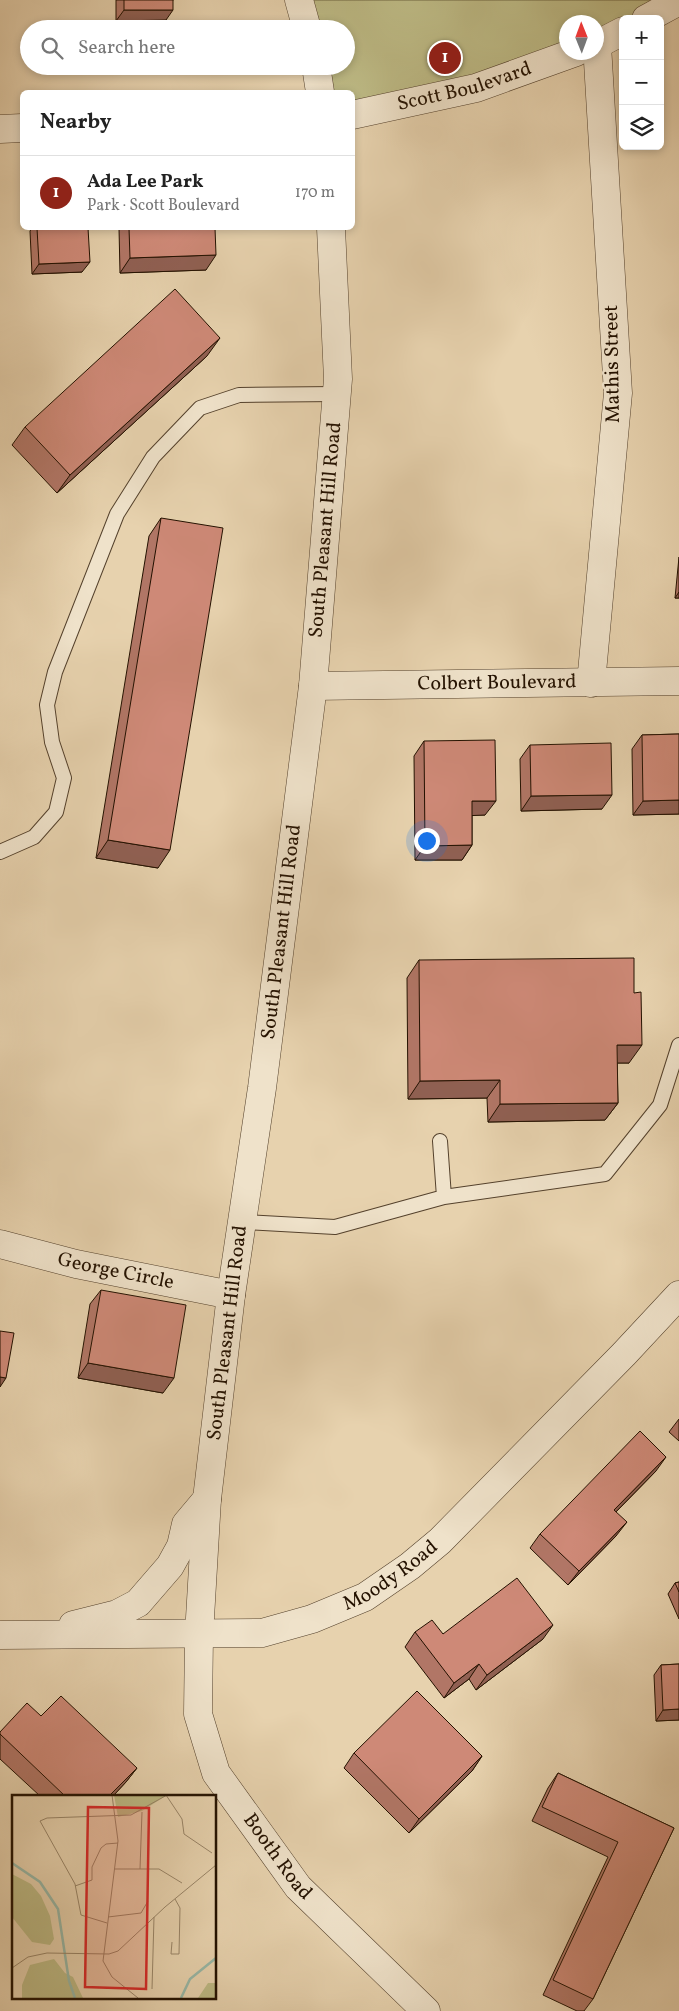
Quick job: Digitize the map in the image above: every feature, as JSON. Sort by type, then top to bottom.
[{"type":"street","points":[[299,0],[305,20]]},
{"type":"street","points":[[653,15],[679,1]]},
{"type":"street","points":[[604,41],[619,33]]},
{"type":"street","name":"Scott Boulevard","points":[[355,114],[476,88],[559,58]]},
{"type":"street","name":"Mathis Street","points":[[591,683],[618,393],[598,60]]},
{"type":"street","points":[[317,75],[320,90]]},
{"type":"street","points":[[0,129],[20,128]]},
{"type":"street","name":"South Pleasant Hill Road","points":[[199,1635],[207,1499],[231,1295],[243,1222],[313,686],[338,379],[331,230]]},
{"type":"street","name":"Colbert Boulevard","points":[[313,686],[679,681]]},
{"type":"street","name":"George Circle","points":[[0,1244],[76,1264],[231,1295]]},
{"type":"street","name":"Moody Road","points":[[0,1635],[199,1635],[262,1633],[312,1619],[364,1597],[410,1566],[454,1528],[618,1361],[679,1294]]},
{"type":"street","points":[[37,1634],[117,1614],[138,1603],[170,1566],[180,1546],[186,1524],[207,1499]]},
{"type":"street","name":"Booth Road","points":[[199,1635],[198,1714],[216,1773],[298,1887],[426,2011]]},
{"type":"lane","points":[[0,852],[34,837],[56,812],[64,778],[52,742],[48,705],[55,672],[117,514],[153,457],[200,408],[239,396],[337,394]]},
{"type":"lane","points":[[243,1222],[335,1227],[444,1197],[604,1174],[660,1105],[679,1045]]},
{"type":"lane","points":[[440,1141],[444,1197]]},
{"type":"shaded area","points":[[309,0],[668,0],[640,15],[619,15],[619,22],[604,34],[604,15],[559,15],[559,52],[355,106],[355,90],[330,90],[326,75],[355,75],[355,20],[314,20]]},
{"type":"building","points":[[124,0],[173,0],[173,10],[124,10]]},
{"type":"building","points":[[37,230],[88,230],[90,262],[39,264]]},
{"type":"building","points":[[129,230],[215,230],[216,255],[130,258]]},
{"type":"building","points":[[175,289],[220,338],[70,475],[25,427]]},
{"type":"building","points":[[161,518],[223,528],[170,850],[108,840]]},
{"type":"building","points":[[679,734],[679,800],[643,801],[642,735]]},
{"type":"building","points":[[495,740],[496,801],[472,801],[472,845],[425,846],[424,741]]},
{"type":"building","points":[[611,743],[612,795],[531,796],[530,745]]},
{"type":"building","points":[[634,958],[634,993],[641,992],[642,1045],[617,1045],[618,1103],[500,1104],[500,1080],[420,1081],[419,960]]},
{"type":"building","points":[[101,1290],[186,1305],[174,1378],[88,1363]]},
{"type":"building","points":[[0,1331],[14,1333],[6,1378],[0,1377]]},
{"type":"building","points":[[640,1431],[666,1457],[614,1510],[627,1522],[579,1571],[540,1534]]},
{"type":"building","points":[[517,1578],[553,1625],[487,1675],[479,1664],[454,1683],[415,1632],[432,1620],[443,1634]]},
{"type":"building","points":[[679,1582],[679,1592],[675,1583]]},
{"type":"building","points":[[679,1664],[679,1709],[663,1710],[661,1665]]},
{"type":"building","points":[[417,1691],[482,1756],[419,1819],[354,1753]]},
{"type":"building","points":[[61,1696],[137,1768],[110,1795],[64,1795],[0,1734],[27,1703],[41,1716]]},
{"type":"building","points":[[558,1773],[674,1828],[593,1999],[553,1980],[618,1842],[542,1807]]},
{"type":"place","name":"Ada Lee Park","points":[[445,58]]}]
